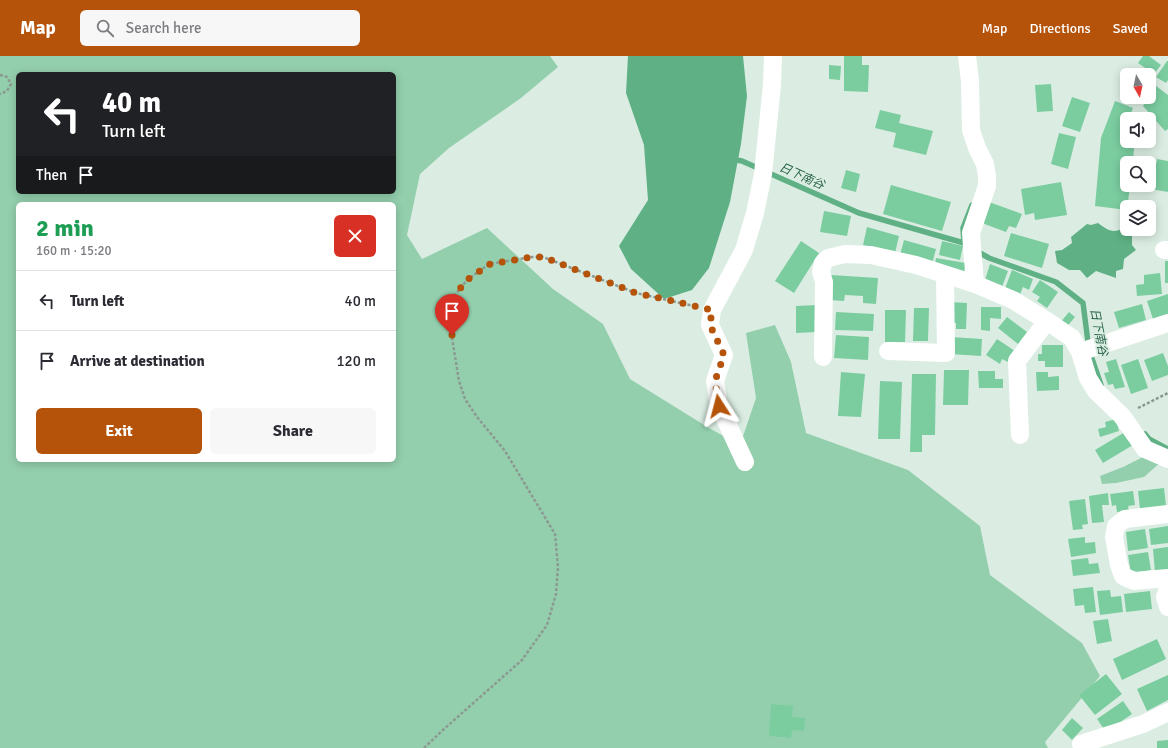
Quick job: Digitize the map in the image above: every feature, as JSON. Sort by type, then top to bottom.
[{"type":"street","points":[[745,462],[719,406],[715,381],[724,355],[710,325],[712,310],[744,250],[756,213],[763,171],[774,56]]},
{"type":"street","points":[[967,56],[970,81],[971,130],[977,148],[985,164],[987,176],[986,186],[971,233],[975,284]]},
{"type":"street","points":[[824,357],[824,282],[821,272],[823,263],[828,258],[845,254],[871,255],[916,266],[975,284],[1013,300],[1072,338],[1080,352],[1088,378],[1096,391],[1122,416],[1145,448],[1168,459]]},
{"type":"street","points":[[888,351],[946,353],[945,275]]},
{"type":"street","points":[[1020,435],[1017,362],[1047,321]]},
{"type":"street","points":[[1080,352],[1168,323]]},
{"type":"street","points":[[1168,514],[1125,519],[1116,526],[1114,537],[1119,565],[1123,576],[1134,581],[1168,578]]},
{"type":"street","points":[[1168,588],[1165,597],[1168,607]]},
{"type":"street","points":[[1081,744],[1143,724],[1168,712]]},
{"type":"path","points":[[0,75],[7,77],[11,84],[7,91],[0,94]]},
{"type":"path","points":[[424,748],[522,660],[547,625],[556,594],[558,567],[555,534],[505,451],[465,399],[459,381],[449,320],[454,296],[467,280],[490,264],[532,257],[543,257],[636,293],[712,310]]},
{"type":"path","points":[[1133,410],[1168,393]]},
{"type":"shaded area","points":[[0,56],[550,56],[558,67],[521,98],[449,148],[420,174],[407,235],[422,259],[487,228],[553,289],[603,324],[630,379],[709,428],[740,445],[756,398],[746,333],[775,325],[791,362],[806,433],[908,470],[980,526],[990,575],[1082,643],[1100,676],[1045,742],[1048,748],[0,748]]},
{"type":"shaded area","points":[[628,56],[743,56],[747,96],[741,144],[730,202],[709,268],[692,290],[664,299],[631,269],[619,246],[648,200],[644,145],[626,93]]},
{"type":"shaded area","points":[[1098,223],[1107,229],[1116,231],[1120,230],[1120,236],[1132,236],[1132,245],[1136,250],[1124,259],[1123,269],[1116,271],[1116,278],[1096,271],[1087,278],[1080,270],[1069,270],[1057,263],[1055,251],[1062,250],[1072,243],[1071,237],[1087,224],[1091,225]]},
{"type":"shaded area","points":[[1143,457],[1161,462],[1144,477],[1116,483],[1102,484],[1100,476]]},
{"type":"building","points":[[844,56],[862,56],[862,65],[869,65],[868,92],[844,91]]},
{"type":"building","points":[[1143,56],[1149,56],[1161,65],[1156,71],[1156,68],[1145,68],[1138,63]]},
{"type":"building","points":[[1168,61],[1168,80],[1166,83],[1156,77]]},
{"type":"building","points":[[829,65],[841,66],[840,80],[829,79]]},
{"type":"building","points":[[1051,84],[1053,111],[1037,112],[1035,85]]},
{"type":"building","points":[[1156,86],[1168,95],[1168,129],[1165,131],[1156,121],[1156,112],[1148,112],[1143,106],[1144,104],[1156,104]]},
{"type":"building","points":[[1072,97],[1090,103],[1080,132],[1062,126]]},
{"type":"building","points":[[1115,101],[1133,108],[1131,112],[1120,112],[1120,148],[1134,148],[1133,156],[1120,156],[1120,192],[1129,192],[1128,200],[1120,200],[1120,209],[1095,206],[1101,138]]},
{"type":"building","points":[[880,110],[901,115],[899,123],[933,131],[926,155],[893,147],[896,133],[875,128]]},
{"type":"building","points":[[1059,133],[1076,137],[1068,169],[1051,164]]},
{"type":"building","points":[[1157,159],[1168,161],[1168,192],[1156,190]]},
{"type":"building","points":[[846,170],[860,174],[856,192],[841,188]]},
{"type":"building","points":[[1061,182],[1067,215],[1035,220],[1034,213],[1025,215],[1021,189]]},
{"type":"building","points":[[891,185],[951,202],[942,231],[883,214]]},
{"type":"building","points":[[989,202],[1022,214],[1016,228],[1009,226],[1006,232],[982,223]]},
{"type":"building","points":[[824,211],[851,216],[847,236],[820,232]]},
{"type":"building","points":[[867,227],[899,236],[895,253],[863,245]]},
{"type":"building","points":[[1011,233],[1049,244],[1042,268],[1004,256]]},
{"type":"building","points":[[904,240],[936,249],[932,264],[900,255]]},
{"type":"building","points":[[801,241],[819,253],[794,293],[775,281]]},
{"type":"building","points":[[942,241],[963,246],[960,260],[939,255]]},
{"type":"building","points":[[936,258],[966,263],[964,273],[934,268]]},
{"type":"building","points":[[1165,261],[1168,261],[1168,283],[1165,283]]},
{"type":"building","points":[[990,264],[1008,271],[1002,287],[985,280]]},
{"type":"building","points":[[1012,270],[1033,279],[1029,290],[1023,287],[1019,297],[1004,291]]},
{"type":"building","points":[[1160,273],[1162,294],[1137,296],[1136,285],[1144,284],[1144,275]]},
{"type":"building","points":[[831,275],[878,278],[876,304],[863,303],[863,296],[845,295],[844,301],[829,300]]},
{"type":"building","points":[[1040,280],[1058,292],[1047,308],[1037,301],[1040,297],[1032,292]]},
{"type":"building","points":[[1168,294],[1168,314],[1153,319],[1147,301]]},
{"type":"building","points":[[949,302],[967,303],[966,329],[956,329],[956,323],[949,323]]},
{"type":"building","points":[[1142,304],[1146,320],[1119,328],[1114,312]]},
{"type":"building","points":[[817,305],[817,332],[796,333],[796,306]]},
{"type":"building","points":[[981,307],[1001,307],[1001,319],[990,318],[990,331],[981,330]]},
{"type":"building","points":[[914,308],[929,308],[928,341],[913,341]]},
{"type":"building","points":[[885,310],[906,310],[905,342],[885,342]]},
{"type":"building","points":[[836,312],[874,314],[873,331],[835,330]]},
{"type":"building","points":[[1069,312],[1075,317],[1065,329],[1059,324]]},
{"type":"building","points":[[1007,317],[1027,332],[1018,344],[998,328]]},
{"type":"building","points":[[836,335],[869,337],[868,360],[834,358]]},
{"type":"building","points":[[951,337],[982,339],[981,356],[950,354]]},
{"type":"building","points":[[997,339],[1015,351],[1008,362],[1002,359],[1000,364],[986,355]]},
{"type":"building","points":[[1042,345],[1063,345],[1063,367],[1045,367],[1045,361],[1038,361],[1038,354],[1042,354]]},
{"type":"building","points":[[1163,353],[1168,366],[1168,375],[1152,381],[1144,360]]},
{"type":"building","points":[[1116,359],[1125,387],[1115,389],[1113,384],[1108,385],[1104,373],[1109,372],[1106,362]]},
{"type":"building","points":[[1138,359],[1148,388],[1131,394],[1121,365]]},
{"type":"building","points":[[944,370],[969,370],[968,405],[943,405]]},
{"type":"building","points":[[978,371],[995,371],[995,379],[1003,379],[1003,388],[979,388]]},
{"type":"building","points":[[841,372],[865,374],[861,417],[838,416]]},
{"type":"building","points":[[1036,372],[1048,372],[1048,377],[1059,376],[1059,390],[1037,391]]},
{"type":"building","points":[[912,374],[936,374],[935,435],[922,435],[922,452],[910,452]]},
{"type":"building","points":[[880,381],[902,382],[900,439],[878,439]]},
{"type":"building","points":[[1116,419],[1119,431],[1100,437],[1098,429],[1106,427],[1105,422]]},
{"type":"building","points":[[1125,432],[1133,445],[1103,463],[1095,450]]},
{"type":"building","points":[[1164,488],[1166,506],[1140,509],[1138,491]]},
{"type":"building","points":[[1133,491],[1135,505],[1128,506],[1129,511],[1117,512],[1116,505],[1112,506],[1110,494]]},
{"type":"building","points":[[1108,493],[1109,505],[1102,505],[1104,522],[1092,523],[1089,496]]},
{"type":"building","points":[[1085,499],[1088,524],[1082,525],[1083,529],[1073,530],[1069,501]]},
{"type":"building","points":[[1168,526],[1168,543],[1151,545],[1149,529]]},
{"type":"building","points":[[1145,529],[1148,548],[1128,551],[1126,532]]},
{"type":"building","points":[[1085,537],[1085,543],[1095,542],[1096,553],[1071,557],[1068,539]]},
{"type":"building","points":[[1168,547],[1168,571],[1155,572],[1153,549]]},
{"type":"building","points":[[1148,552],[1151,570],[1131,574],[1128,555]]},
{"type":"building","points":[[1088,558],[1089,564],[1098,563],[1100,573],[1073,576],[1071,560]]},
{"type":"building","points":[[1093,587],[1096,612],[1085,613],[1084,605],[1075,606],[1073,589]]},
{"type":"building","points":[[1110,590],[1111,597],[1121,596],[1123,612],[1100,615],[1097,591]]},
{"type":"building","points":[[1150,591],[1152,609],[1126,612],[1124,594]]},
{"type":"building","points":[[1108,619],[1112,641],[1097,644],[1093,621]]},
{"type":"building","points":[[1157,639],[1166,659],[1122,680],[1113,659]]},
{"type":"building","points":[[1106,674],[1122,694],[1095,715],[1079,695]]},
{"type":"building","points":[[1168,675],[1168,700],[1147,711],[1137,689]]},
{"type":"building","points":[[1123,701],[1132,714],[1106,732],[1097,719]]},
{"type":"building","points":[[771,704],[793,706],[792,717],[805,718],[804,731],[792,730],[791,738],[769,736]]},
{"type":"building","points":[[1072,718],[1083,728],[1072,740],[1062,730]]},
{"type":"building","points":[[1168,740],[1168,748],[1157,748],[1157,741]]},
{"type":"waterway","name":"日下南谷","points":[[731,159],[742,161],[859,213],[964,243],[963,228],[972,205]]},
{"type":"waterway","name":"日下南谷","points":[[980,253],[989,258],[1056,282],[1083,303],[1089,350],[1101,385]]},
{"type":"waterway","name":"日下南谷","points":[[1145,434],[1149,439],[1168,449]]},
{"type":"route","points":[[452,335],[449,320],[454,296],[467,280],[490,264],[532,257],[543,257],[636,293],[712,310],[710,325],[724,355],[715,381],[719,406]]}]
